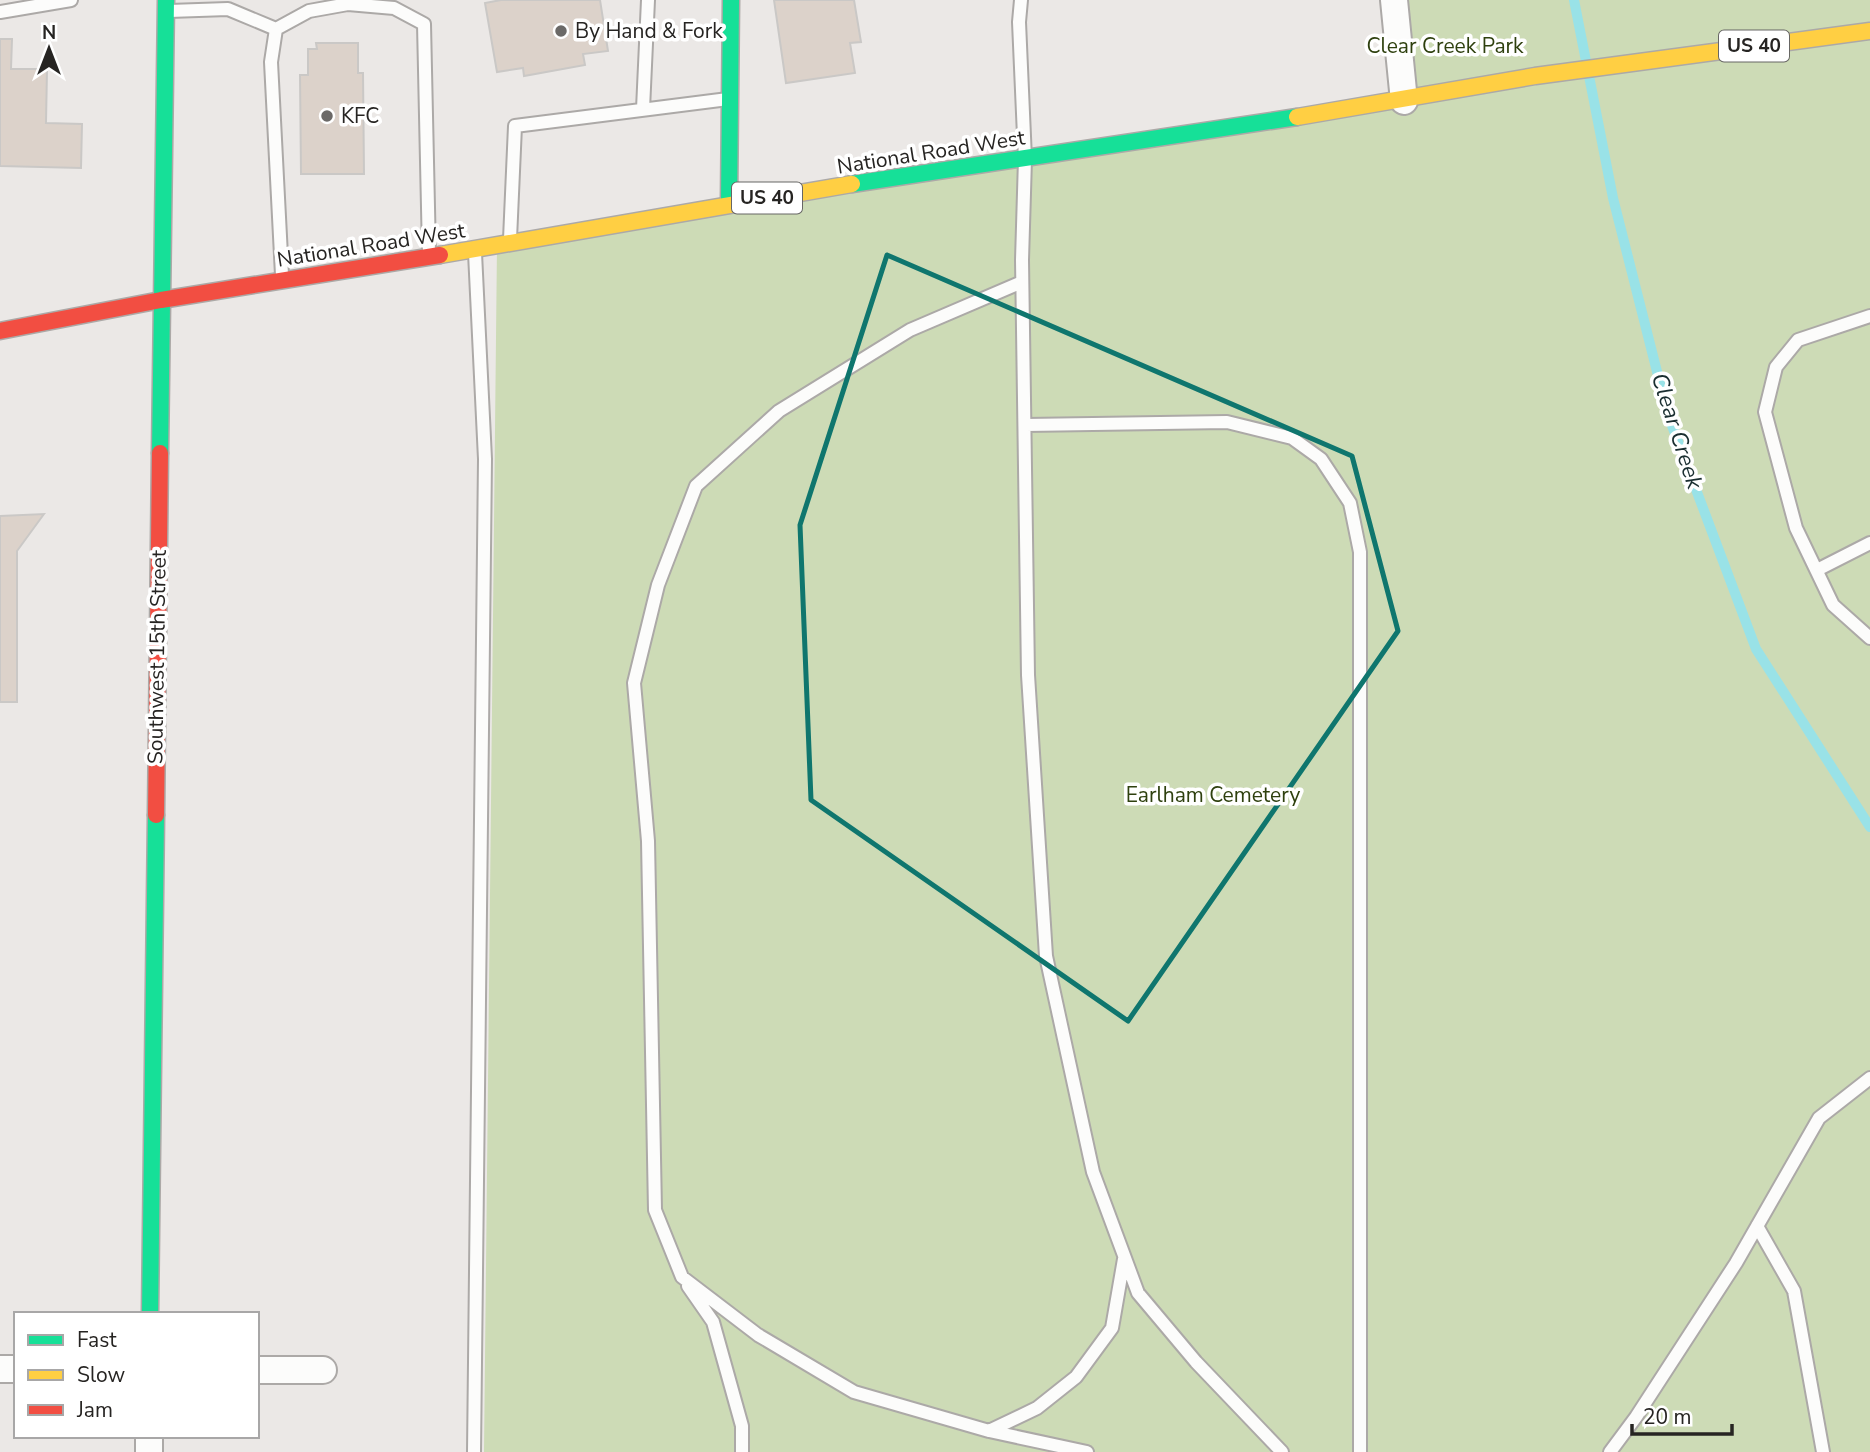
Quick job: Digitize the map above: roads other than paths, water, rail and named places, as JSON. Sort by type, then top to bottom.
[{"type":"main road","points":[[729,203],[731,0]]},
{"type":"main road","name":"Southwest 15th Street","points":[[150,1312],[166,6]]},
{"type":"main road","name":"National Road West","points":[[0,331],[161,300],[429,257],[729,203],[1404,101],[1535,76],[1870,31]]},
{"type":"street","points":[[1394,0],[1404,101]]},
{"type":"street","points":[[259,1370],[323,1370]]},
{"type":"lane","points":[[0,12],[71,0]]},
{"type":"lane","points":[[643,109],[649,0]]},
{"type":"lane","points":[[1021,0],[1018,22],[1025,159],[1022,282],[1028,675],[1045,956],[1094,1172],[1138,1293],[1196,1362],[1282,1452]]},
{"type":"lane","points":[[276,29],[309,10],[348,4],[394,8],[424,24],[429,257]]},
{"type":"lane","points":[[166,6],[229,9],[276,29]]},
{"type":"lane","points":[[276,29],[271,62],[282,281]]},
{"type":"lane","points":[[510,243],[515,125],[730,99]]},
{"type":"lane","points":[[474,1452],[485,459],[475,249]]},
{"type":"lane","points":[[742,1452],[742,1426],[713,1322],[682,1277],[654,1210],[648,841],[634,682],[658,585],[696,486],[779,411],[910,330],[1022,282]]},
{"type":"lane","points":[[1870,316],[1798,340],[1776,367],[1765,412],[1796,528],[1833,605],[1870,638]]},
{"type":"lane","points":[[1026,425],[1227,422],[1292,438],[1321,459],[1350,503],[1360,552],[1360,1452]]},
{"type":"lane","points":[[1817,570],[1870,542]]},
{"type":"lane","points":[[1610,1452],[1651,1395],[1757,1226],[1819,1118],[1870,1078]]},
{"type":"lane","points":[[1757,1226],[1794,1291],[1823,1452]]},
{"type":"lane","points":[[989,1431],[1037,1408],[1076,1377],[1112,1328],[1125,1257]]},
{"type":"lane","points":[[682,1277],[758,1335],[854,1392],[989,1431],[1087,1452]]},
{"type":"waterway","name":"Clear Creek","points":[[1574,0],[1586,61]]},
{"type":"waterway","name":"Clear Creek","points":[[1589,76],[1613,198],[1668,415],[1756,649],[1870,827]]},
{"type":"place","name":"By Hand & Fork","points":[[561,31]]},
{"type":"place","name":"KFC","points":[[327,116]]},
{"type":"park label","name":"Clear Creek Park","points":[[1445,46]]},
{"type":"park label","name":"Earlham Cemetery","points":[[1213,795]]}]
